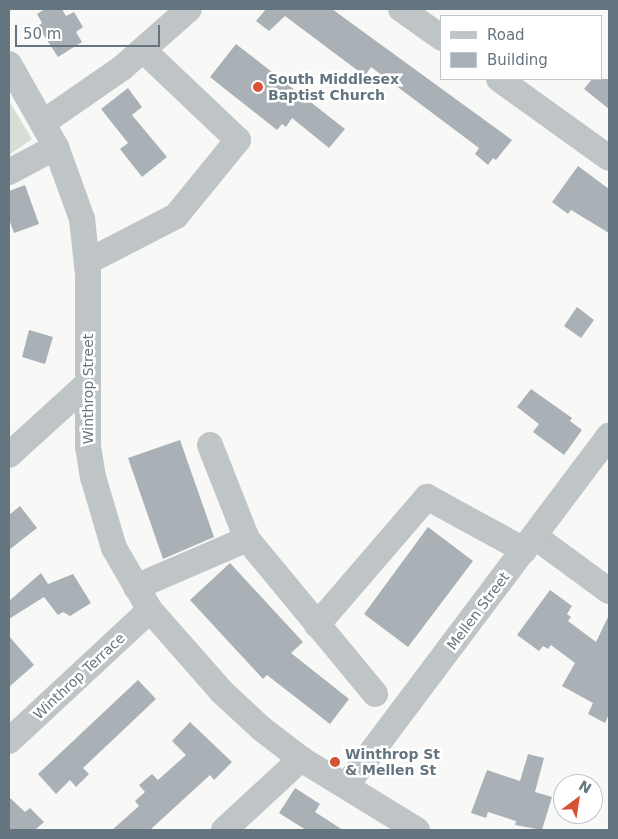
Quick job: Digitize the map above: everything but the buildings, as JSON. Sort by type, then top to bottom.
[{"type":"street","points":[[44,122],[143,50],[190,9]]},
{"type":"street","points":[[401,9],[440,37]]},
{"type":"street","points":[[87,262],[176,216],[238,140],[143,50]]},
{"type":"street","name":"Winthrop Street","points":[[9,64],[44,122],[56,147],[78,204],[87,262],[88,446],[93,477],[114,548],[150,610],[222,692],[262,729],[301,759],[417,830]]},
{"type":"street","points":[[500,80],[609,158]]},
{"type":"street","points":[[9,172],[56,147]]},
{"type":"street","points":[[9,455],[87,384]]},
{"type":"street","name":"Mellen Street","points":[[346,786],[609,436]]},
{"type":"street","points":[[210,445],[248,538],[375,694]]},
{"type":"street","points":[[317,625],[427,497],[529,543],[609,592]]},
{"type":"street","points":[[136,587],[248,538]]},
{"type":"street","name":"Winthrop Terrace","points":[[9,742],[150,610]]},
{"type":"street","points":[[224,830],[301,759]]},
{"type":"shaded area","points":[[9,101],[32,139],[9,155]]},
{"type":"place","name":"South Middlesex Baptist Church","points":[[258,87]]},
{"type":"place","name":"Winthrop St & Mellen St","points":[[335,762]]}]
